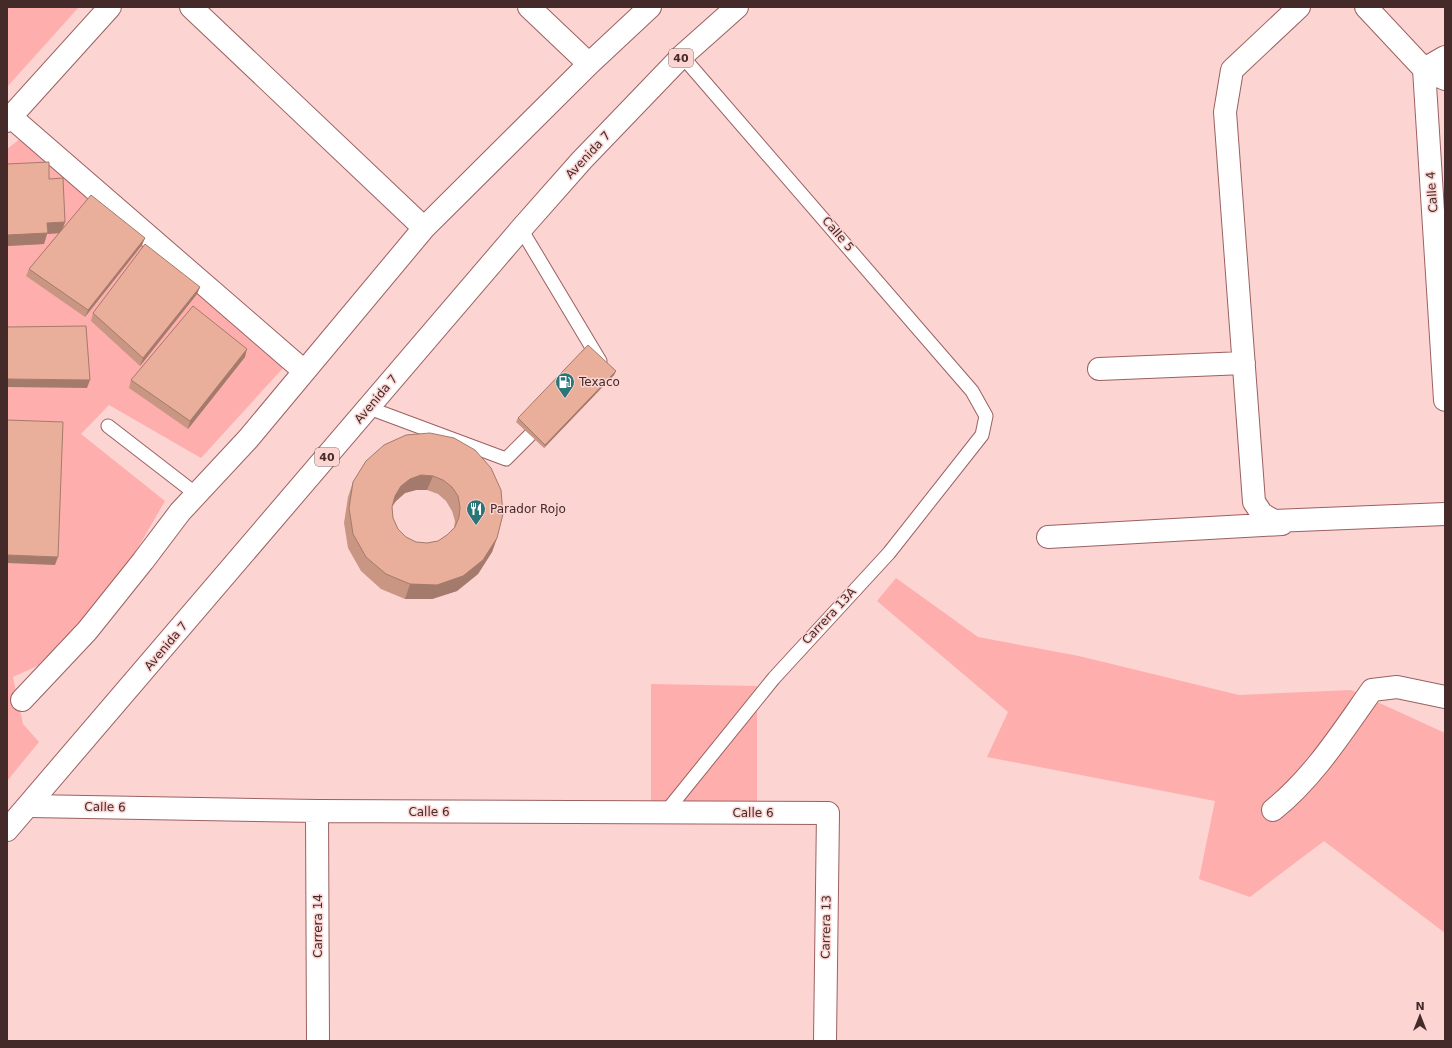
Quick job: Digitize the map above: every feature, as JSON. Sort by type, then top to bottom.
[{"type":"street","points":[[110,7],[9,119],[304,371]]},
{"type":"street","points":[[191,7],[424,228]]},
{"type":"street","points":[[529,7],[589,64]]},
{"type":"street","points":[[22,700],[87,631],[180,512],[248,439],[424,228],[589,64],[650,7]]},
{"type":"street","name":"Avenida 7","points":[[7,830],[30,806],[521,229],[582,160],[682,56],[737,7]]},
{"type":"street","points":[[1299,7],[1232,70],[1225,112],[1254,502],[1262,514],[1274,520],[1445,515]]},
{"type":"street","points":[[1366,7],[1424,69],[1445,79]]},
{"type":"street","points":[[1424,69],[1445,57]]},
{"type":"street","name":"Calle 4","points":[[1424,69],[1445,400]]},
{"type":"street","points":[[1099,369],[1244,363]]},
{"type":"street","points":[[1048,537],[1445,515]]},
{"type":"street","points":[[1274,810],[1294,793],[1320,763],[1372,690],[1397,687],[1445,696]]},
{"type":"street","name":"Calle 6","points":[[30,806],[317,811],[828,813]]},
{"type":"street","name":"Carrera 14","points":[[317,811],[318,1041]]},
{"type":"street","name":"Carrera 13","points":[[825,1041],[828,813]]},
{"type":"lane","name":"Calle 5","points":[[682,56],[972,391],[986,416]]},
{"type":"lane","points":[[521,229],[600,361]]},
{"type":"lane","points":[[369,408],[506,459],[530,435]]},
{"type":"lane","name":"Carrera 13A","points":[[665,813],[774,678],[889,552],[982,435],[986,416]]},
{"type":"lane","points":[[108,426],[196,494]]},
{"type":"shaded area","points":[[7,7],[79,7],[7,87]]},
{"type":"shaded area","points":[[20,139],[283,368],[201,458],[109,405],[81,434],[165,501],[125,570],[46,662],[13,677],[23,724],[39,742],[7,781],[7,149]]},
{"type":"shaded area","points":[[896,578],[978,637],[1079,656],[1239,695],[1351,690],[1445,733],[1445,933],[1324,841],[1250,897],[1199,879],[1215,801],[987,757],[1008,712],[877,601]]},
{"type":"shaded area","points":[[651,684],[757,686],[757,805],[651,805]]},
{"type":"building","points":[[49,162],[49,179],[63,178],[65,222],[47,223],[48,233],[7,235],[7,164]]},
{"type":"building","points":[[91,195],[145,238],[88,310],[29,269]]},
{"type":"building","points":[[145,244],[200,287],[143,358],[93,313]]},
{"type":"building","points":[[193,306],[247,349],[190,421],[131,380]]},
{"type":"building","points":[[86,326],[90,380],[7,379],[7,327]]},
{"type":"building","name":"Texaco","points":[[588,345],[616,371],[545,445],[518,418]]},
{"type":"building","points":[[7,420],[63,422],[58,557],[7,555]]},
{"type":"building","name":"Parador Rojo","points":[[430,433],[454,438],[475,450],[491,468],[501,490],[503,514],[497,538],[483,560],[463,576],[437,585],[410,584],[386,574],[366,557],[353,534],[349,508],[353,482],[366,461],[384,445],[406,435]],"holes":[[[421,475],[433,476],[443,480],[452,487],[458,496],[460,507],[459,517],[455,527],[438,541],[427,543],[416,542],[406,537],[398,529],[393,518],[392,507],[395,496],[401,486],[410,479]]]},
{"type":"place","name":"Texaco","points":[[565,399]]},
{"type":"place","name":"Parador Rojo","points":[[476,526]]}]
